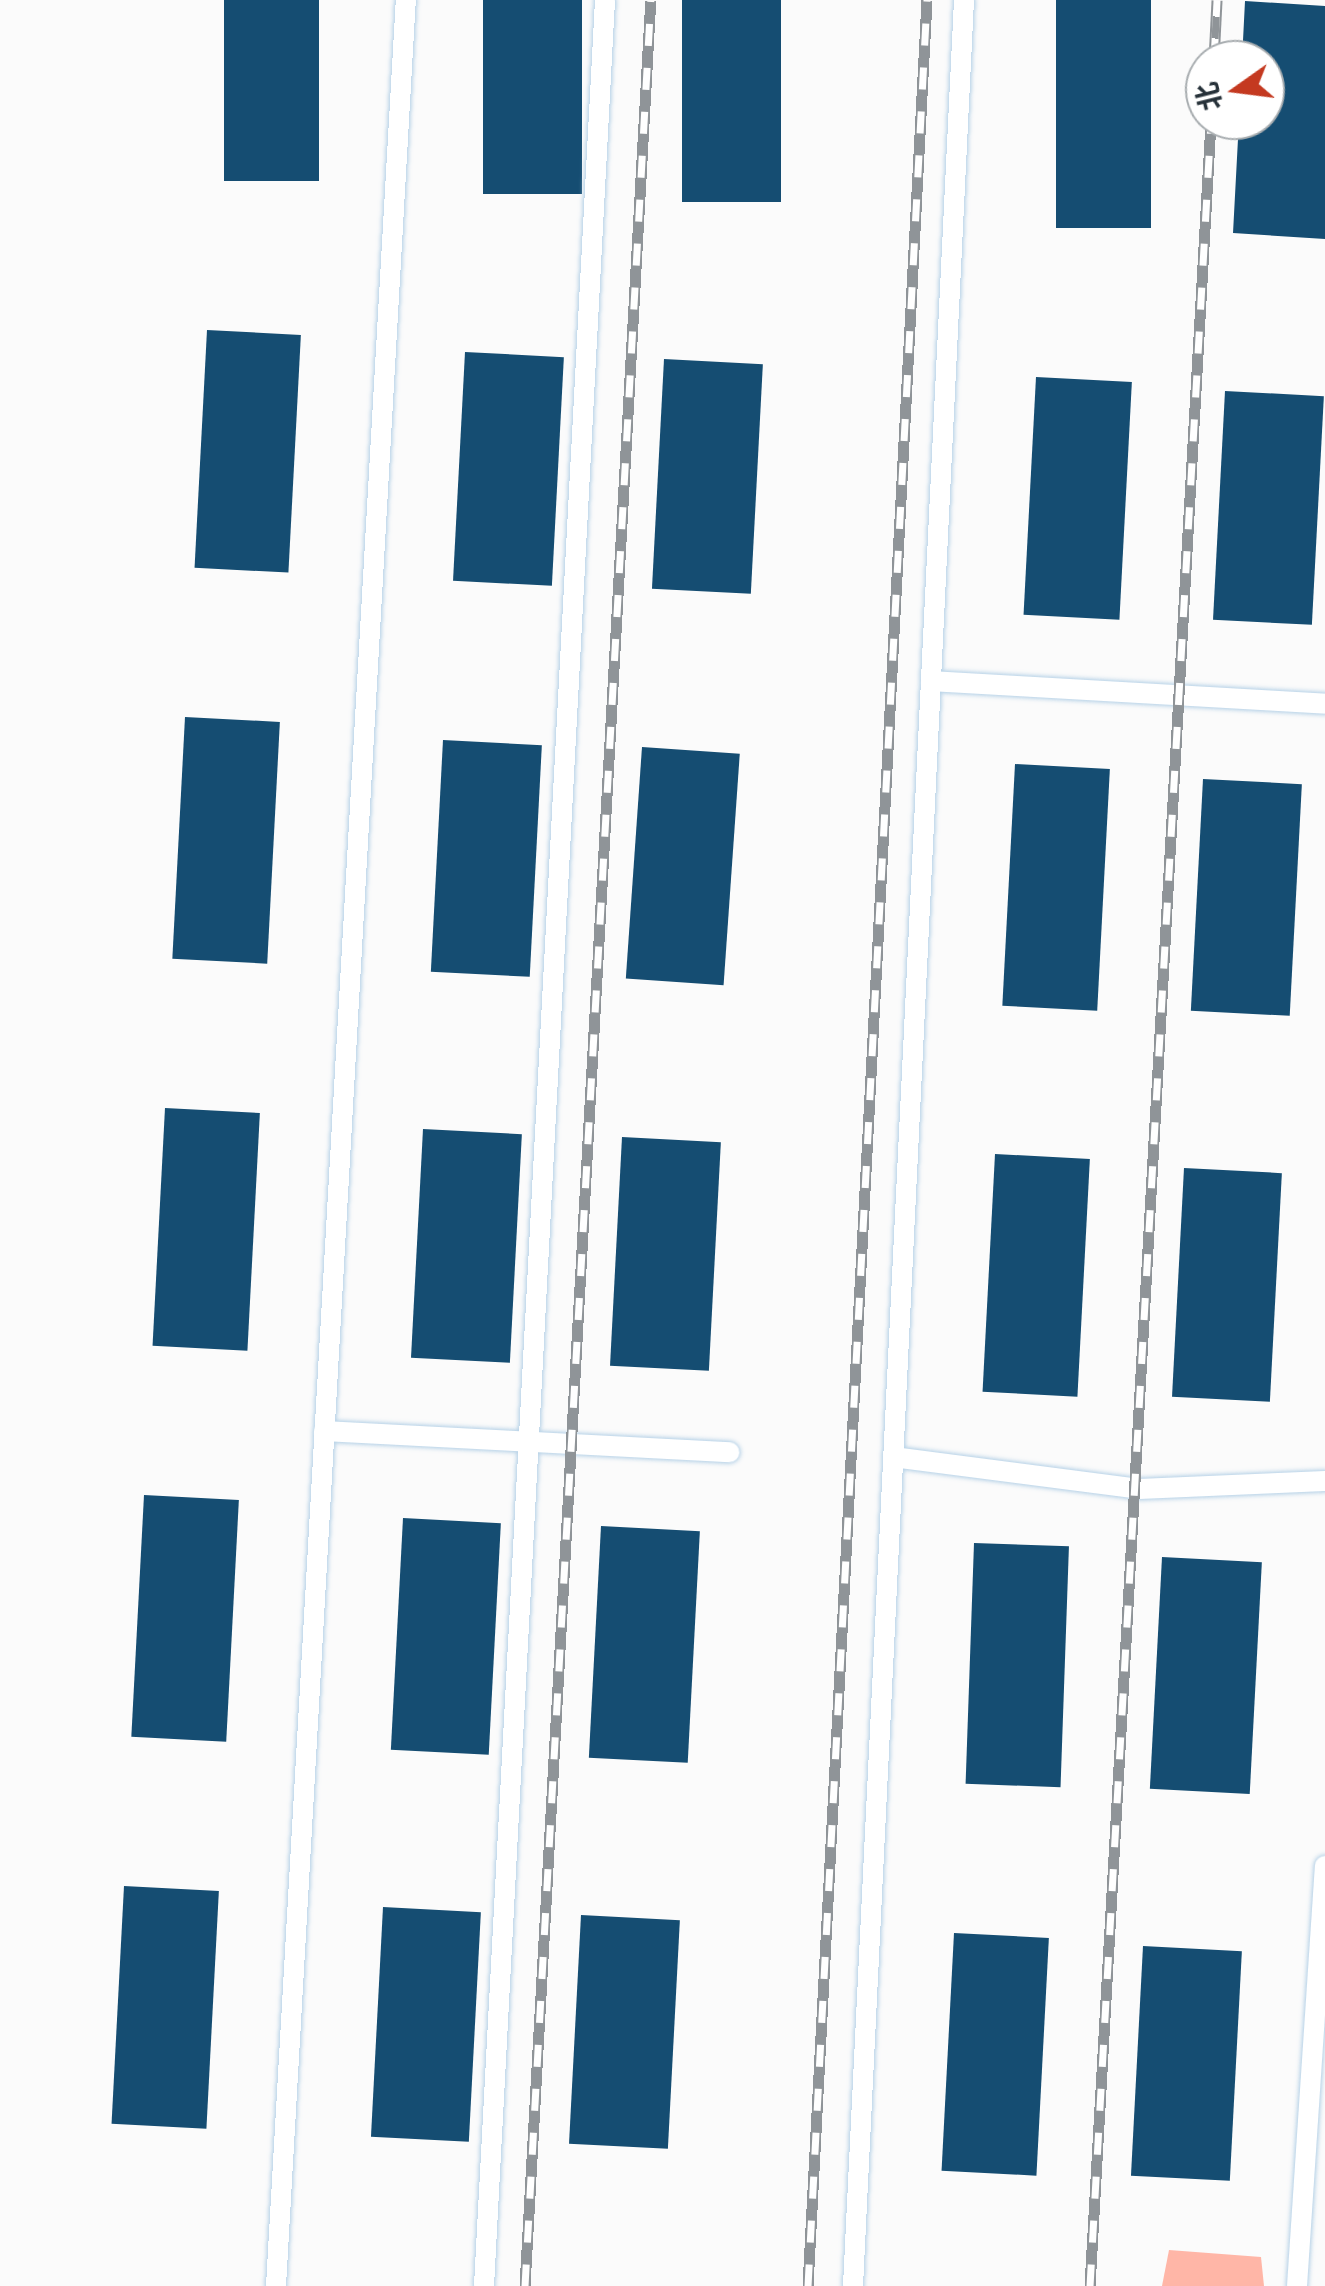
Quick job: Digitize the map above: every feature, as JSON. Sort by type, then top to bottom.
[{"type":"lane","points":[[276,2286],[406,0]]},
{"type":"lane","points":[[484,2286],[605,0]]},
{"type":"lane","points":[[853,2286],[964,0]]},
{"type":"lane","points":[[931,681],[1325,704]]},
{"type":"lane","points":[[324,1432],[729,1452]]},
{"type":"lane","points":[[893,1457],[1138,1489],[1325,1481]]},
{"type":"lane","points":[[1297,2286],[1325,1866]]},
{"type":"shaded area","points":[[1169,2250],[1261,2257],[1264,2286],[1162,2286]]},
{"type":"building","points":[[224,0],[319,0],[319,181],[224,181]]},
{"type":"building","points":[[483,0],[582,0],[582,194],[483,194]]},
{"type":"building","points":[[682,0],[781,0],[781,202],[682,202]]},
{"type":"building","points":[[1056,0],[1151,0],[1151,228],[1056,228]]},
{"type":"building","points":[[1245,1],[1325,6],[1325,239],[1233,233],[1238,140],[1285,140],[1285,40],[1243,40]]},
{"type":"building","points":[[207,330],[301,335],[288,573],[195,568]]},
{"type":"building","points":[[465,352],[564,357],[552,586],[453,581]]},
{"type":"building","points":[[664,359],[763,364],[751,594],[652,589]]},
{"type":"building","points":[[1036,377],[1132,382],[1119,620],[1024,615]]},
{"type":"building","points":[[1225,391],[1324,396],[1312,625],[1213,620]]},
{"type":"building","points":[[185,717],[280,722],[267,964],[172,959]]},
{"type":"building","points":[[443,740],[542,745],[530,977],[431,972]]},
{"type":"building","points":[[642,747],[740,754],[724,985],[626,978]]},
{"type":"building","points":[[1015,764],[1110,769],[1097,1011],[1002,1006]]},
{"type":"building","points":[[1203,779],[1302,784],[1290,1016],[1191,1011]]},
{"type":"building","points":[[165,1108],[260,1113],[247,1351],[153,1346]]},
{"type":"building","points":[[423,1129],[522,1134],[510,1363],[411,1358]]},
{"type":"building","points":[[622,1137],[721,1142],[709,1371],[610,1366]]},
{"type":"building","points":[[995,1154],[1090,1159],[1077,1397],[983,1392]]},
{"type":"building","points":[[1184,1168],[1282,1173],[1270,1402],[1172,1397]]},
{"type":"building","points":[[144,1495],[239,1500],[226,1742],[131,1737]]},
{"type":"building","points":[[403,1518],[501,1523],[489,1755],[391,1750]]},
{"type":"building","points":[[601,1526],[700,1531],[688,1763],[589,1758]]},
{"type":"building","points":[[974,1543],[1069,1546],[1061,1787],[966,1784]]},
{"type":"building","points":[[1162,1557],[1262,1562],[1250,1794],[1150,1789]]},
{"type":"building","points":[[124,1886],[219,1891],[206,2129],[112,2124]]},
{"type":"building","points":[[383,1907],[481,1912],[469,2142],[371,2137]]},
{"type":"building","points":[[581,1915],[680,1920],[668,2149],[569,2144]]},
{"type":"building","points":[[954,1933],[1049,1938],[1036,2176],[942,2171]]},
{"type":"building","points":[[1143,1946],[1242,1951],[1230,2181],[1131,2176]]},
{"type":"railway","points":[[525,2286],[651,0]]},
{"type":"railway","points":[[808,2286],[927,0]]},
{"type":"railway","points":[[1215,40],[1217,0]]},
{"type":"railway","points":[[1090,2286],[1210,140]]}]
